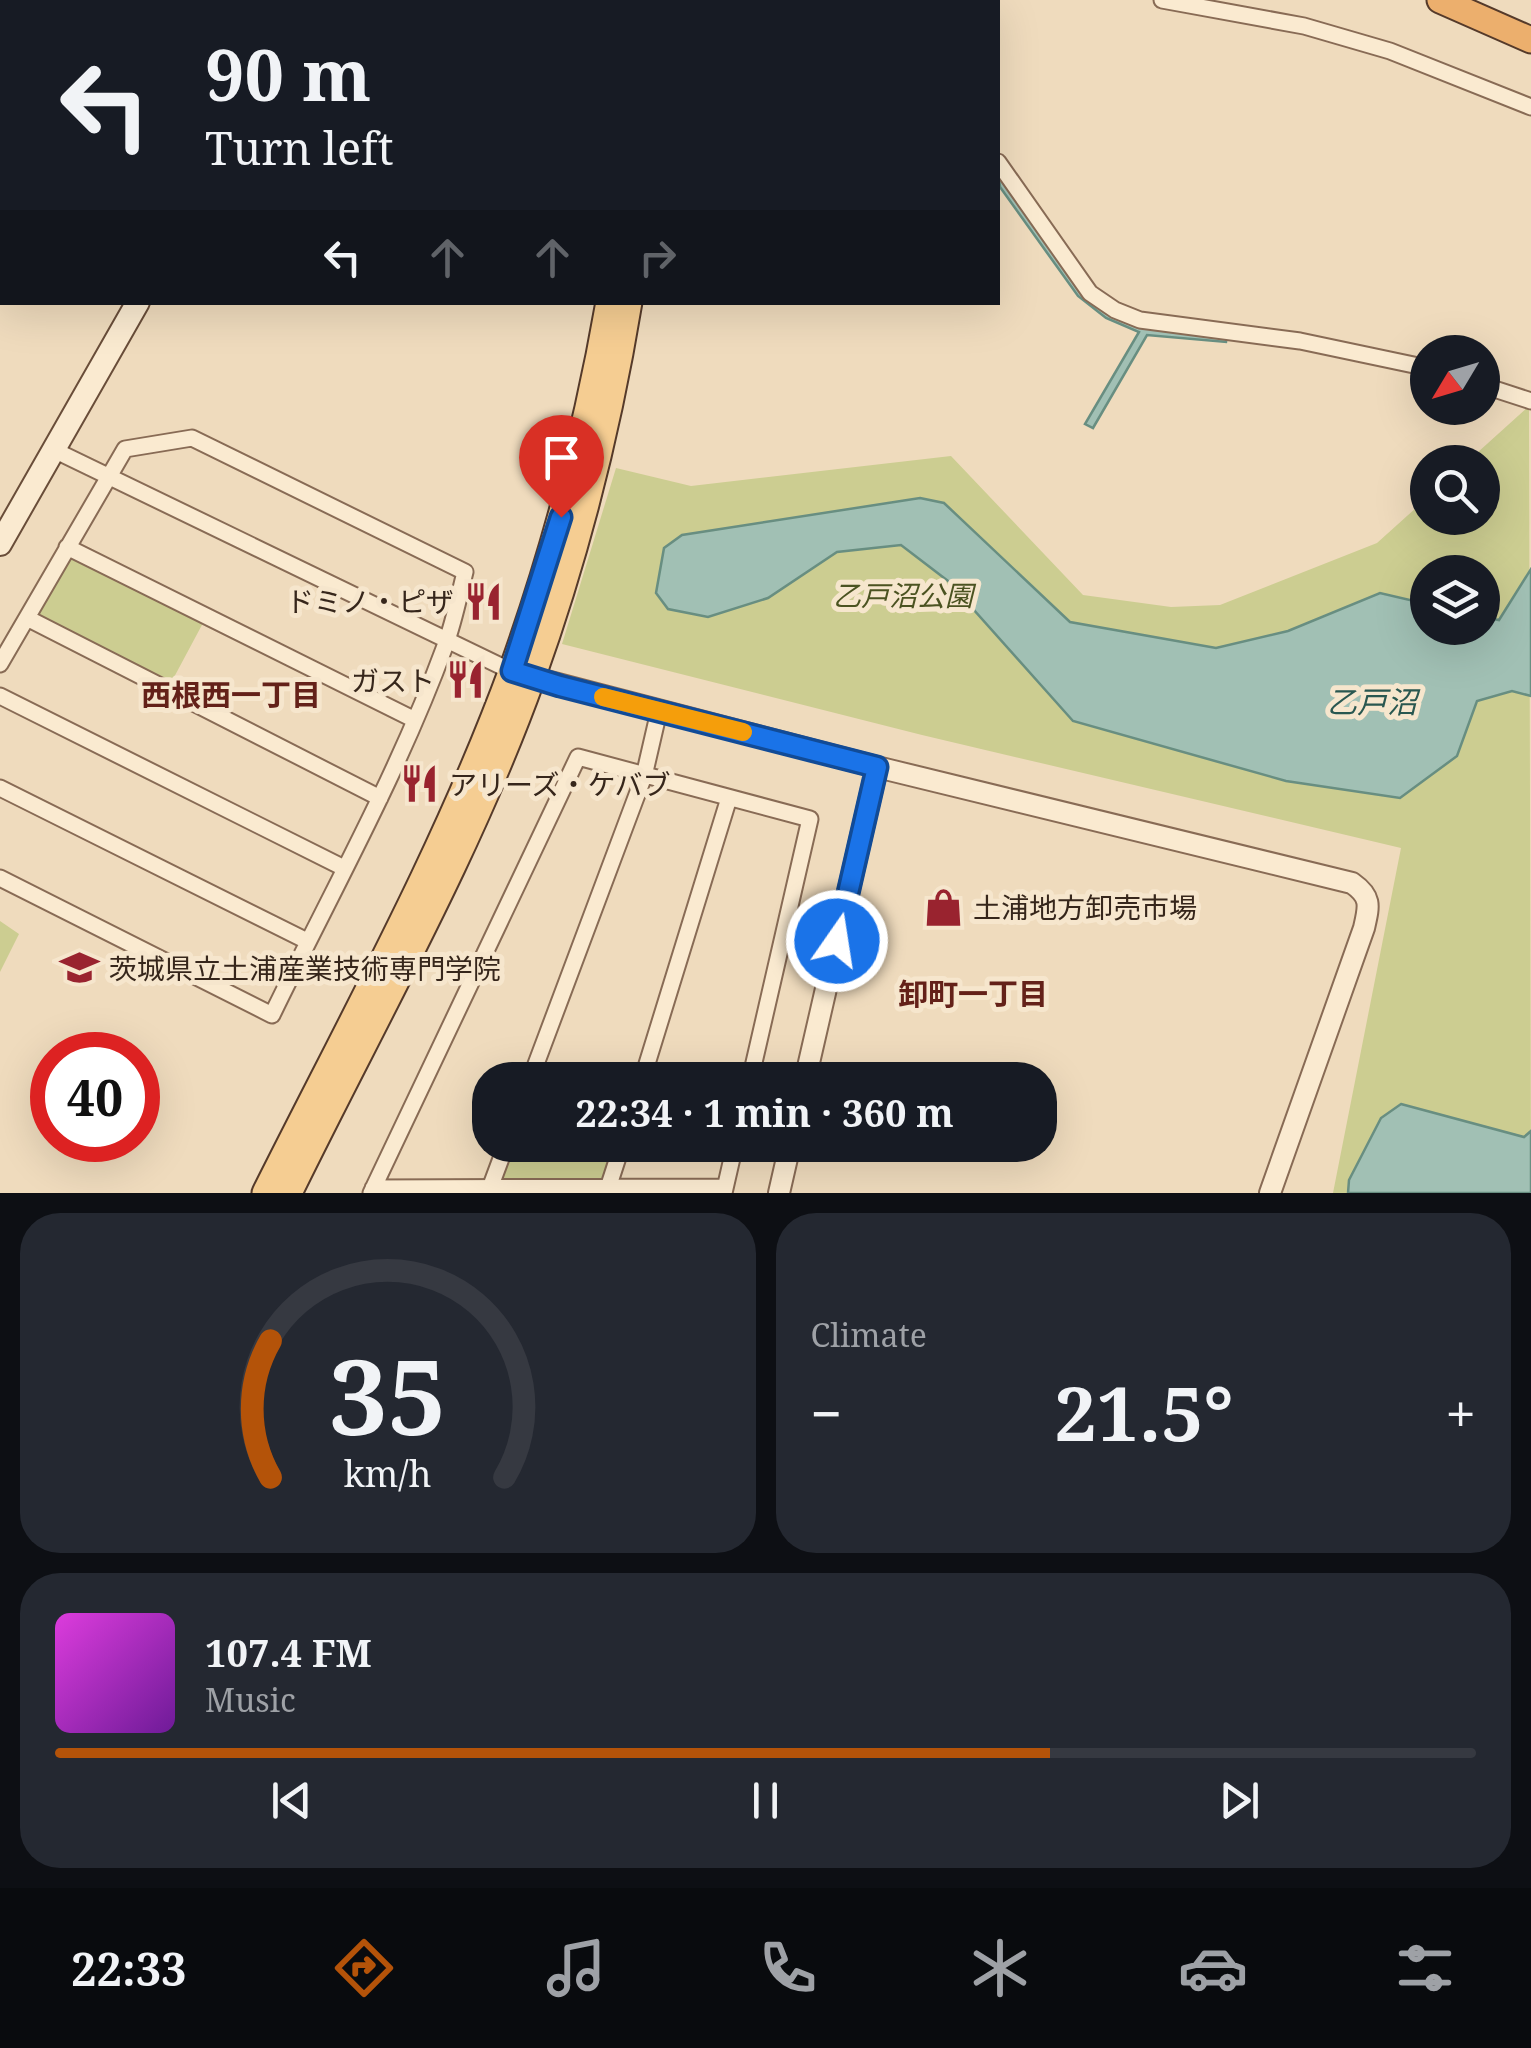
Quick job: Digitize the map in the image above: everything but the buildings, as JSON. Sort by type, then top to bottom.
[{"type":"highway","points":[[1440,0],[1531,40]]},
{"type":"main road","points":[[0,544],[136,305]]},
{"type":"main road","points":[[289,1193],[458,852],[522,674],[579,451],[607,305]]},
{"type":"main road","points":[[266,1193],[522,674],[572,558],[620,359],[629,305]]},
{"type":"street","points":[[1162,0],[1304,26],[1390,51],[1531,108]]},
{"type":"street","points":[[1000,165],[1090,292],[1114,310],[1140,320],[1300,340],[1410,364]]},
{"type":"street","points":[[1500,391],[1529,398]]},
{"type":"street","points":[[0,664],[125,449],[192,438],[465,572],[447,642],[415,720],[272,1015],[0,878]]},
{"type":"street","points":[[54,450],[447,642],[522,674],[877,767],[1339,878],[1366,893],[1370,904],[1364,928],[1270,1193]]},
{"type":"street","points":[[67,547],[415,720]]},
{"type":"street","points":[[26,618],[380,798]]},
{"type":"street","points":[[0,696],[344,868]]},
{"type":"street","points":[[537,1062],[644,776],[659,711]]},
{"type":"street","points":[[731,1162],[725,1190],[372,1191],[578,757],[810,819],[754,1062]]},
{"type":"street","points":[[809,1062],[877,767]]},
{"type":"street","points":[[0,788],[308,941]]},
{"type":"street","points":[[648,1062],[729,798]]},
{"type":"street","points":[[490,1188],[500,1162]]},
{"type":"street","points":[[608,1188],[616,1162]]},
{"type":"street","points":[[779,1193],[786,1162]]},
{"type":"green space","name":"乙戸沼公園","points":[[1529,406],[1531,1193],[1333,1193],[1401,848],[922,735],[562,644],[616,468],[691,486],[951,456],[1083,595],[1171,607],[1220,605],[1377,543],[1410,513],[1410,535],[1500,535],[1500,445],[1486,445]]},
{"type":"green space","points":[[71,549],[203,623],[172,681],[32,617]]},
{"type":"green space","points":[[0,921],[19,934],[0,972]]},
{"type":"green space","points":[[504,1162],[612,1162],[606,1184],[493,1186]]},
{"type":"water","points":[[1000,172],[1110,310],[1227,334],[1226,342],[1147,335],[1093,428],[1085,424],[1139,332],[1106,318],[1078,296],[1000,187]]},
{"type":"water","name":"乙戸沼","points":[[920,498],[944,503],[1070,622],[1216,648],[1288,631],[1380,593],[1410,600],[1410,645],[1500,645],[1500,618],[1531,569],[1531,696],[1512,691],[1477,701],[1457,756],[1400,798],[1286,781],[1073,721],[948,581],[901,545],[837,552],[768,598],[708,617],[668,609],[656,593],[664,548],[682,535]]},
{"type":"water","points":[[1401,1104],[1524,1137],[1531,1131],[1531,1193],[1348,1193],[1349,1180],[1381,1118]]},
{"type":"slow traffic","points":[[603,697],[743,732]]},
{"type":"place","name":"ドミノ・ピザ","points":[[484,601]]},
{"type":"place","name":"ガスト","points":[[465,680]]},
{"type":"place","name":"アリーズ・ケバブ","points":[[419,784]]},
{"type":"place","name":"土浦地方卸売市場","points":[[943,907]]},
{"type":"place","name":"茨城県立土浦産業技術専門学院","points":[[79,968]]},
{"type":"district","name":"西根西一丁目","points":[[231,694]]},
{"type":"district","name":"卸町一丁目","points":[[973,993]]},
{"type":"route","points":[[561,517],[512,671],[877,767],[837,941]]}]
